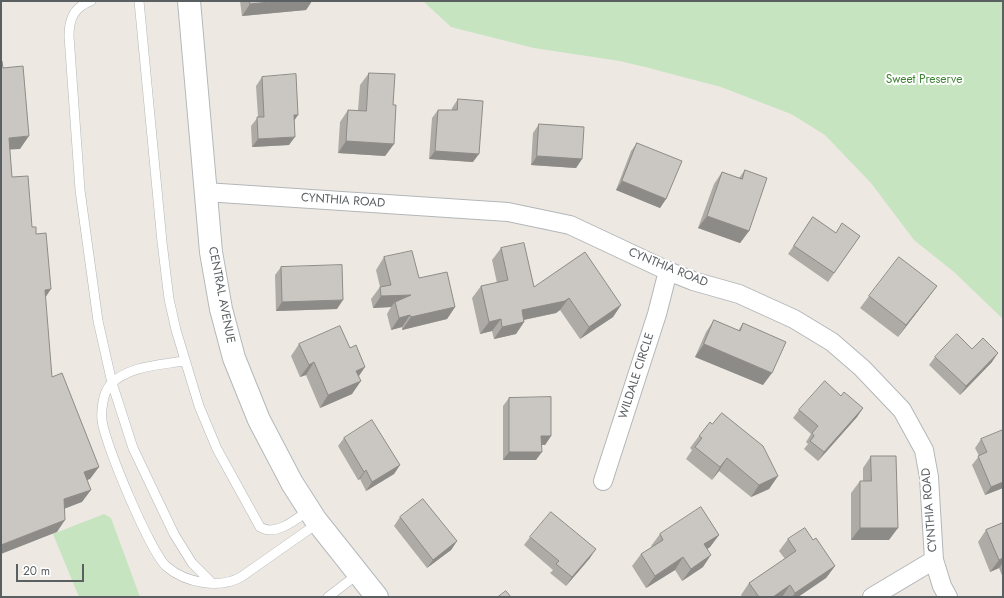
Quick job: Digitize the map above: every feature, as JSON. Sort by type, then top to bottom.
[{"type":"main road","name":"CENTRAL AVENUE","points":[[189,1],[205,192],[217,289],[237,368],[269,441],[287,475],[314,517],[377,597]]},
{"type":"street","name":"CYNTHIA ROAD","points":[[205,192],[508,212],[570,225],[668,271],[693,281],[739,294],[807,327],[832,342],[862,368],[902,410],[924,450],[929,477],[934,560],[942,586],[948,597]]},
{"type":"street","name":"WILDALE CIRCLE","points":[[603,481],[657,314],[668,271]]},
{"type":"street","points":[[872,597],[934,560]]},
{"type":"lane","points":[[91,1],[73,13],[70,22],[69,36],[80,190],[98,322],[112,383],[133,448],[174,534],[192,563],[213,584]]},
{"type":"lane","points":[[139,1],[162,242],[169,299],[184,361],[199,406],[216,450],[260,527],[266,530],[282,528],[314,517]]},
{"type":"lane","points":[[184,361],[138,370],[112,383],[106,391],[103,403],[102,420],[104,430],[119,472],[140,520],[166,566],[180,575],[213,584],[229,582],[241,577],[314,517]]},
{"type":"lane","points":[[328,597],[358,574]]},
{"type":"green space","name":"Sweet Preserve","points":[[423,1],[1003,1],[1003,319],[954,272],[914,240],[871,183],[825,135],[791,114],[721,87],[649,68],[620,61],[534,48],[451,27]]},
{"type":"green space","points":[[104,514],[111,518],[140,597],[79,597],[53,534]]},
{"type":"building","points":[[250,1],[280,1],[250,4]]},
{"type":"building","points":[[1,61],[3,68],[23,66],[29,136],[9,138],[12,177],[28,176],[32,227],[36,227],[36,234],[46,233],[51,289],[45,290],[52,377],[62,373],[99,467],[84,472],[91,490],[64,499],[65,520],[1,545]]},
{"type":"building","points":[[369,73],[395,74],[393,105],[396,105],[394,144],[346,141],[348,110],[366,111]]},
{"type":"building","points":[[296,74],[298,115],[294,115],[295,137],[258,139],[257,117],[264,117],[262,77]]},
{"type":"building","points":[[458,99],[483,101],[479,154],[435,151],[438,110],[457,110]]},
{"type":"building","points":[[539,124],[584,127],[582,159],[537,156]]},
{"type":"building","points":[[637,143],[682,161],[666,199],[622,181]]},
{"type":"building","points":[[745,170],[767,178],[749,231],[707,216],[722,172],[742,179]]},
{"type":"building","points":[[813,217],[836,233],[842,223],[860,236],[834,273],[794,246]]},
{"type":"building","points":[[524,243],[534,287],[585,252],[621,305],[589,327],[569,298],[565,301],[522,310],[524,322],[502,327],[501,319],[489,322],[481,286],[508,280],[501,248]]},
{"type":"building","points":[[412,251],[419,278],[447,272],[455,307],[411,317],[410,315],[399,318],[395,302],[411,295],[381,296],[380,287],[391,285],[384,257]]},
{"type":"building","points":[[899,257],[937,286],[906,325],[869,296]]},
{"type":"building","points":[[342,265],[343,300],[282,302],[281,267]]},
{"type":"building","points":[[714,320],[740,331],[743,323],[786,342],[772,373],[704,344]]},
{"type":"building","points":[[340,326],[350,348],[356,345],[365,367],[356,371],[361,381],[328,395],[314,362],[309,365],[299,344]]},
{"type":"building","points":[[957,334],[972,349],[983,338],[998,353],[966,386],[935,357]]},
{"type":"building","points":[[825,381],[841,396],[844,392],[863,408],[824,452],[810,441],[814,436],[812,433],[818,426],[799,410]]},
{"type":"building","points":[[551,397],[551,436],[541,436],[542,452],[509,452],[509,398]]},
{"type":"building","points":[[722,413],[763,446],[778,476],[759,485],[727,458],[720,467],[695,447],[702,438],[699,436],[710,422],[712,424]]},
{"type":"building","points":[[372,420],[400,465],[372,482],[366,470],[364,472],[344,438]]},
{"type":"building","points":[[1003,430],[1003,482],[991,487],[978,456],[987,452],[981,439]]},
{"type":"building","points":[[871,456],[896,456],[898,528],[860,528],[860,481],[871,481]]},
{"type":"building","points":[[423,499],[457,541],[433,560],[400,517]]},
{"type":"building","points":[[701,507],[719,535],[704,544],[711,555],[691,569],[683,557],[655,576],[641,554],[663,540],[660,534]]},
{"type":"building","points":[[551,512],[596,549],[572,577],[556,564],[559,561],[530,537]]},
{"type":"building","points":[[1003,523],[1003,558],[999,560],[986,530]]},
{"type":"building","points":[[805,528],[813,540],[816,538],[835,566],[795,593],[790,585],[773,597],[759,597],[749,583],[796,551],[788,539]]},
{"type":"building","points":[[506,591],[511,597],[498,597]]}]
